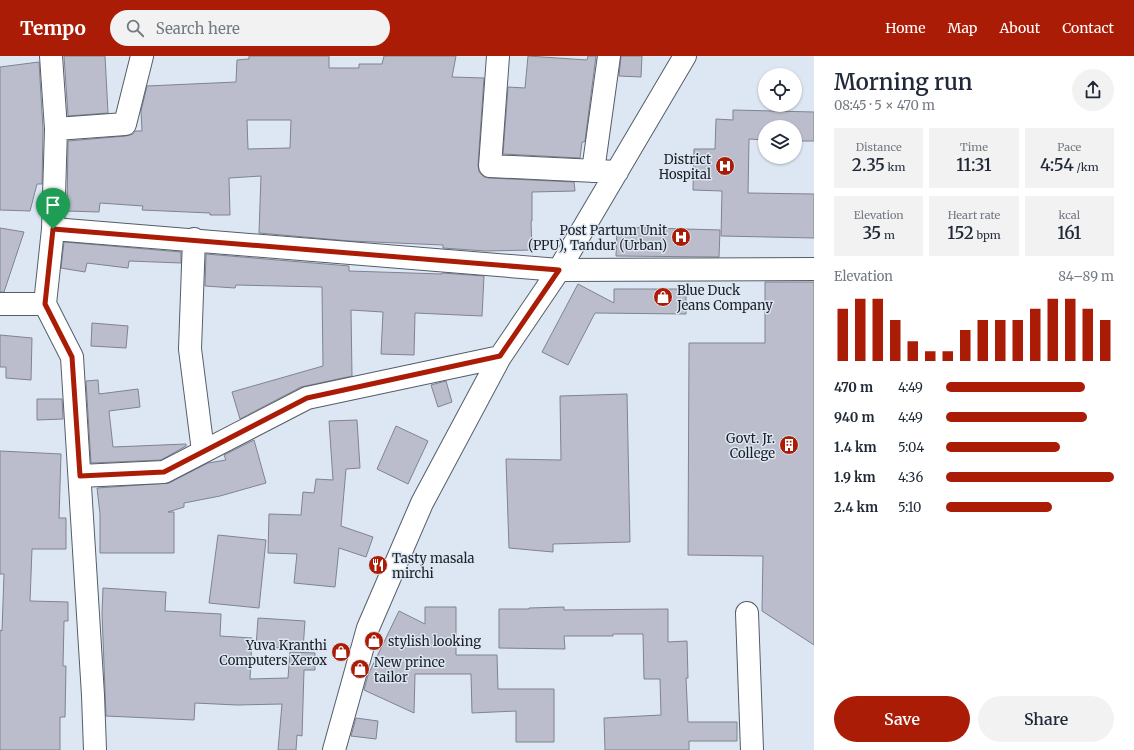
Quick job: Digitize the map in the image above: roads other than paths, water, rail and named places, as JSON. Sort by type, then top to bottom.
[{"type":"street","points":[[51,56],[56,129],[53,229],[45,304],[72,357],[93,695],[95,750]]},
{"type":"street","points":[[56,129],[125,124],[142,56]]},
{"type":"street","points":[[498,56],[490,166],[617,172]]},
{"type":"street","points":[[593,171],[609,56]]},
{"type":"street","points":[[334,750],[368,628],[422,503],[500,356],[559,270],[686,56]]},
{"type":"street","points":[[53,229],[559,270],[814,269]]},
{"type":"street","points":[[194,240],[190,349],[203,451]]},
{"type":"street","points":[[0,304],[45,304]]},
{"type":"street","points":[[80,476],[164,472],[307,398],[500,356]]},
{"type":"street","points":[[747,613],[752,750]]},
{"type":"place","name":"District Hospital","points":[[725,166]]},
{"type":"place","name":"Post Partum Unit (PPU), Tandur (Urban)","points":[[681,237]]},
{"type":"place","name":"Blue Duck Jeans Company","points":[[663,297]]},
{"type":"place","name":"Govt. Jr. College","points":[[789,445]]},
{"type":"place","name":"Tasty masala mirchi","points":[[378,565]]},
{"type":"place","name":"stylish looking","points":[[374,641]]},
{"type":"place","name":"Yuva Kranthi Computers Xerox","points":[[341,652]]},
{"type":"place","name":"New prince tailor","points":[[360,669]]}]
